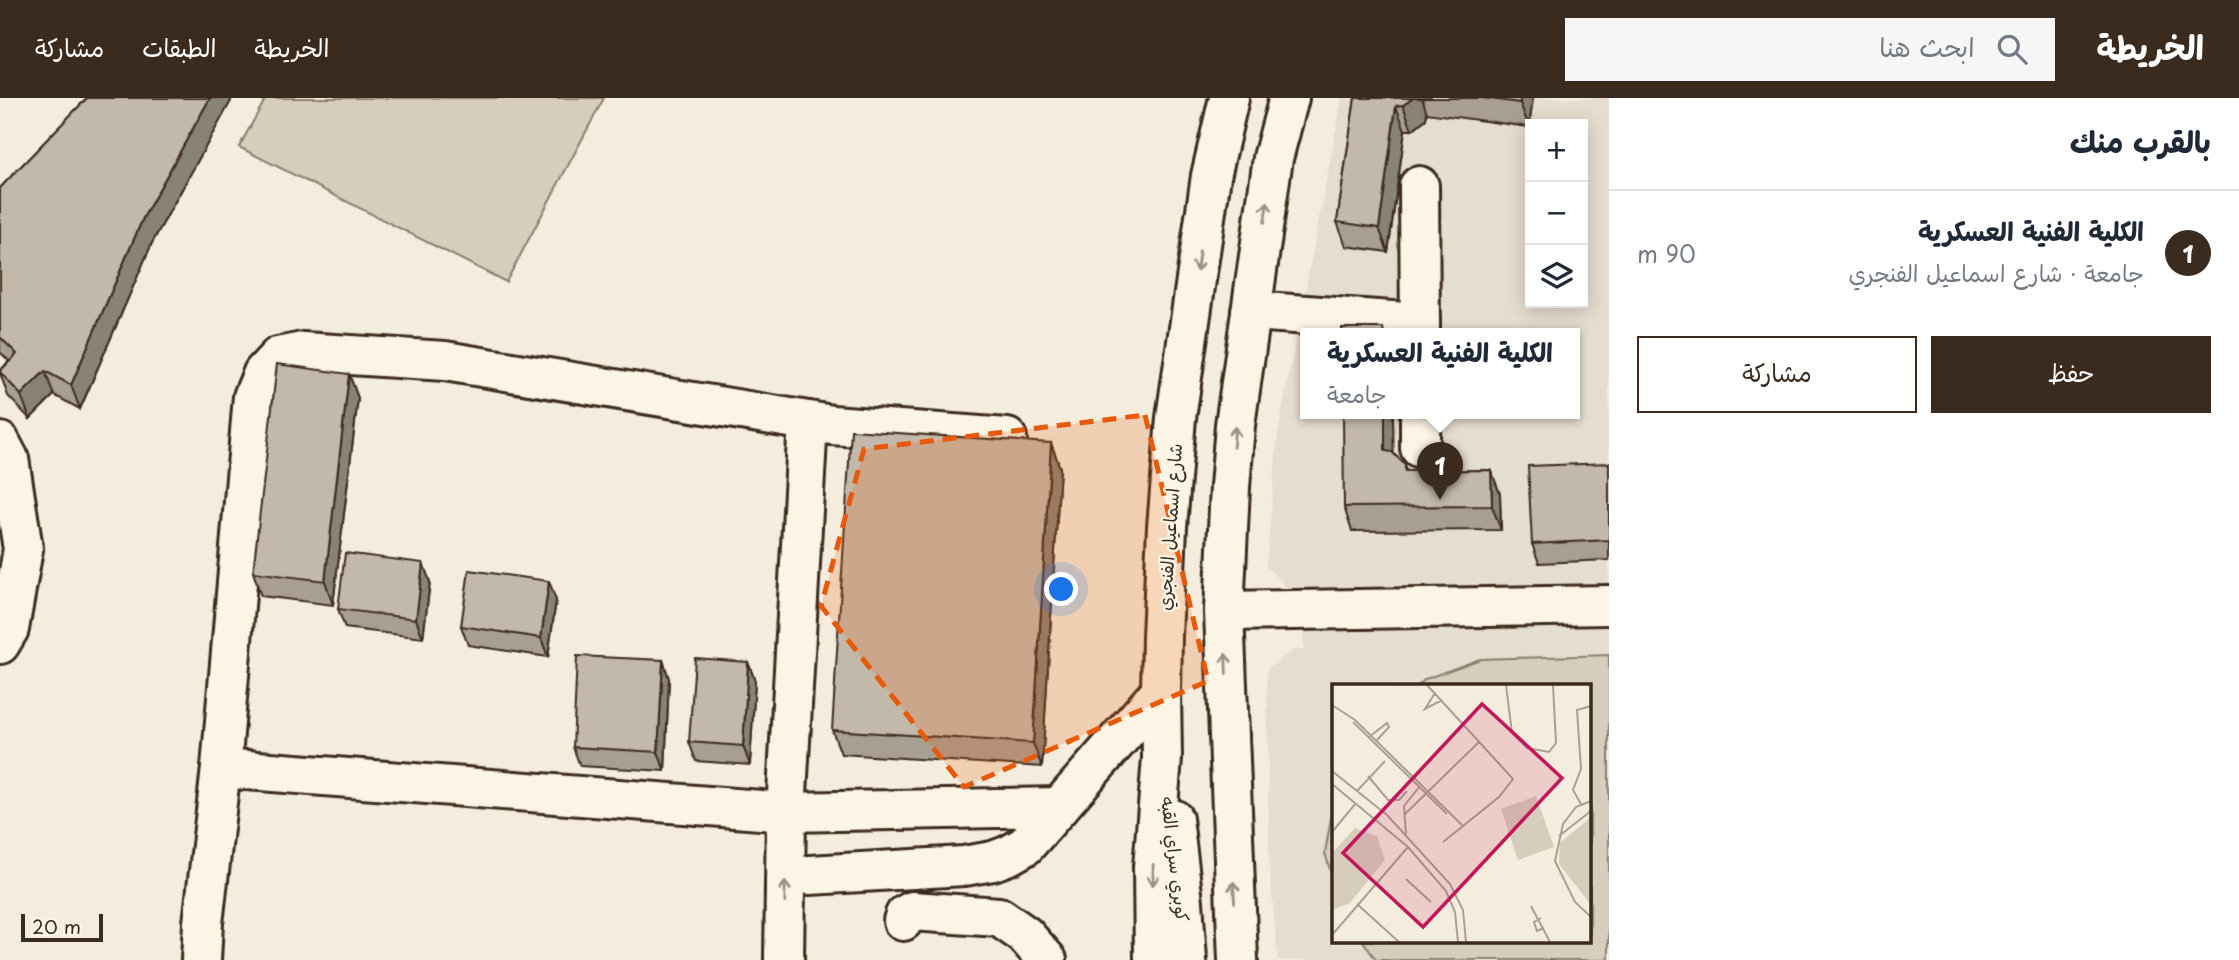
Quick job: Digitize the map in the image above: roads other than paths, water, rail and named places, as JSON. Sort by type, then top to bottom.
[{"type":"main road","name":"شارع اسماعيل الفنجري","points":[[1154,960],[1153,867],[1162,758],[1161,691],[1167,527],[1176,418],[1211,176],[1229,98]]},
{"type":"main road","points":[[1238,960],[1224,611],[1235,425],[1273,158],[1289,98]]},
{"type":"main road","points":[[1253,299],[1420,319],[1419,186]]},
{"type":"main road","points":[[201,960],[202,923],[222,768],[253,397],[262,373],[278,357],[303,352],[445,361],[820,423],[1007,438]]},
{"type":"main road","points":[[784,960],[798,812],[820,423]]},
{"type":"main road","points":[[0,442],[9,459],[23,549],[9,629],[0,644]]},
{"type":"main road","points":[[1224,611],[1609,605]]},
{"type":"main road","points":[[810,875],[964,866],[1009,855],[1025,846],[1161,691]]},
{"type":"main road","name":"كوبري سراي القبه","points":[[1162,758],[1178,854],[1187,960]]},
{"type":"main road","points":[[222,768],[798,812],[1059,807]]},
{"type":"main road","points":[[798,812],[810,875],[809,960]]},
{"type":"main road","points":[[961,914],[964,866]]},
{"type":"main road","points":[[903,921],[905,915],[912,911],[999,917],[1025,935],[1047,960]]},
{"type":"place","name":"الكلية الفنية العسكرية","points":[[1440,500]]}]
